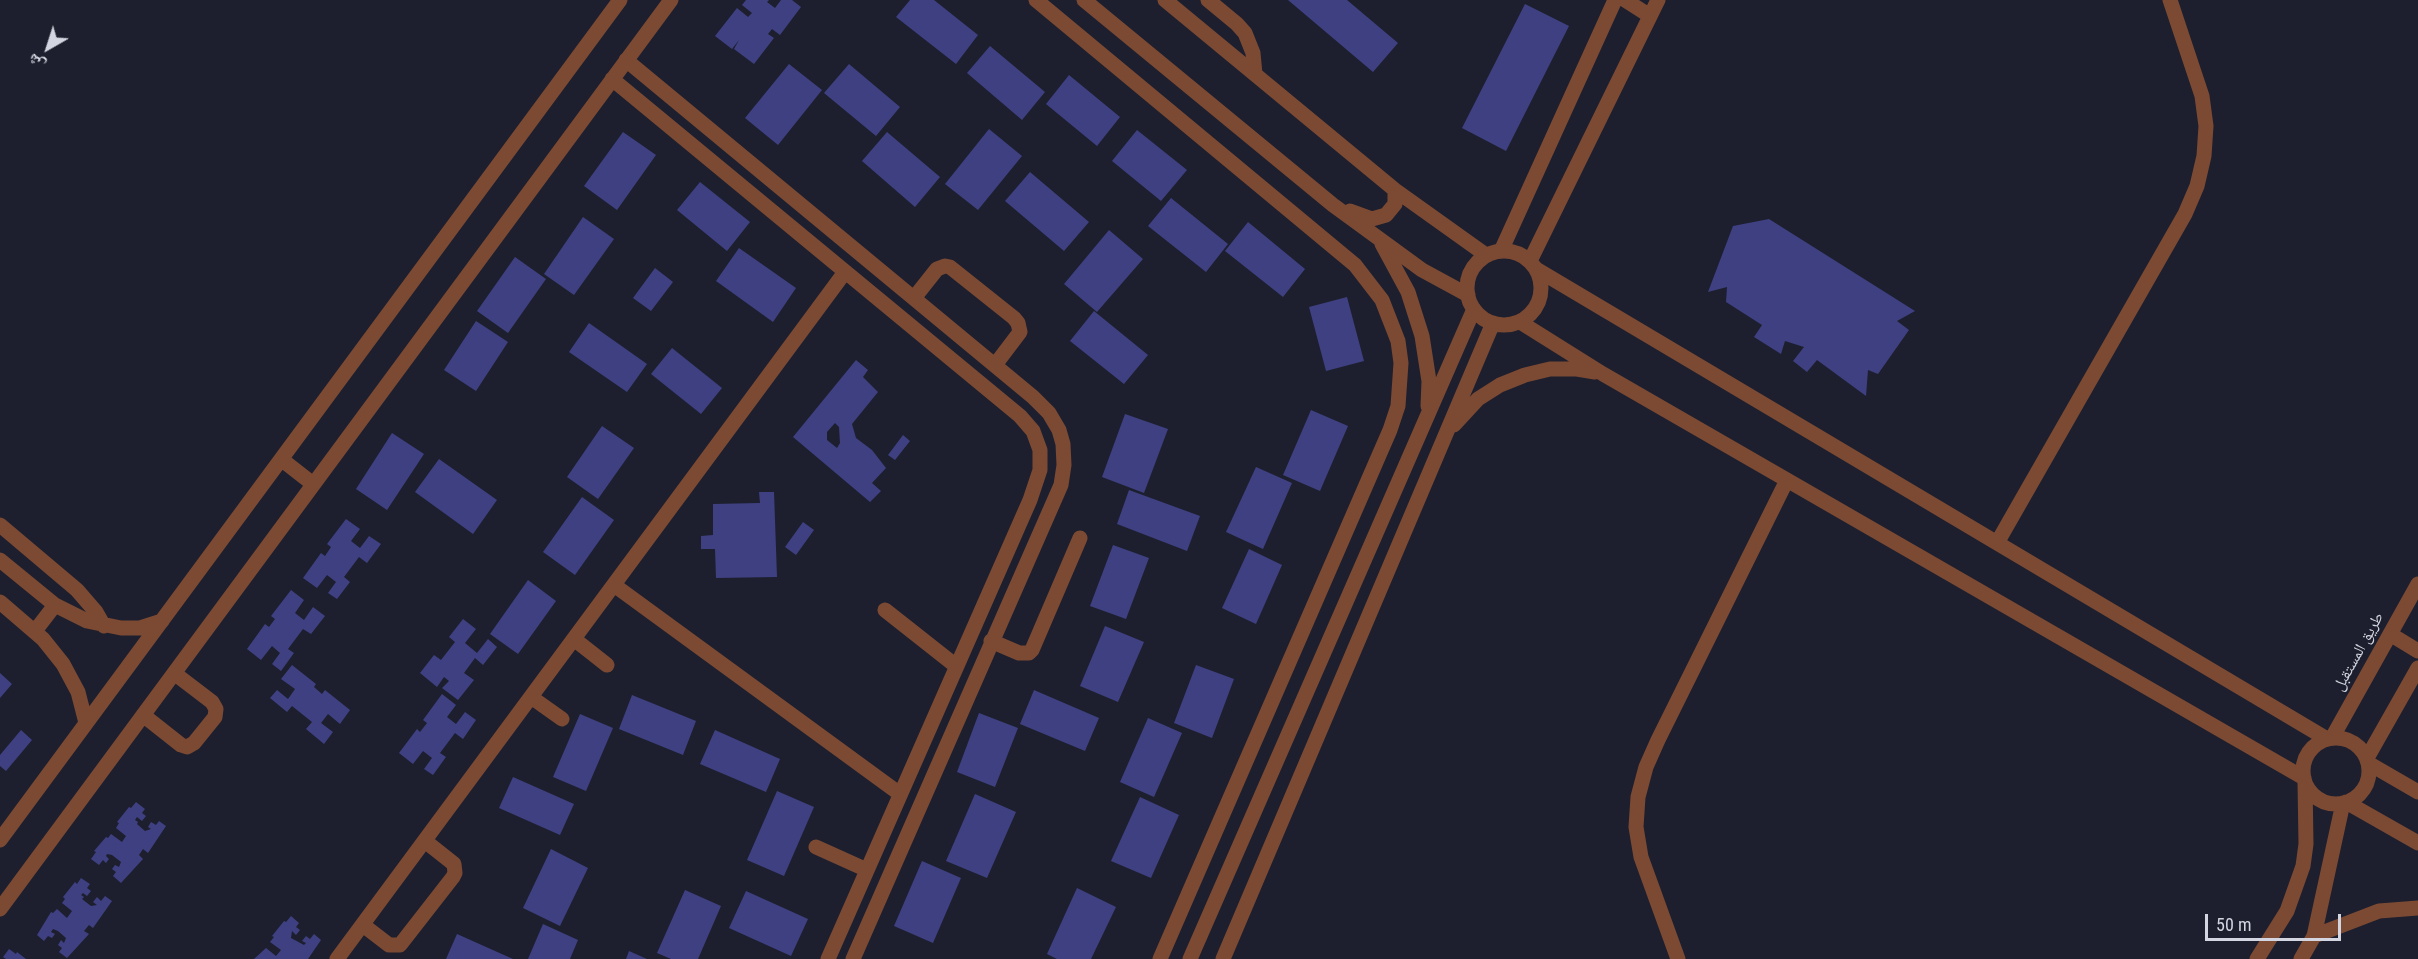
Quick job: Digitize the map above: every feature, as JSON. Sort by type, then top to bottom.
[{"type":"street","points":[[0,840],[620,0]]},
{"type":"street","points":[[0,909],[670,0]]},
{"type":"street","points":[[1036,0],[1355,265],[1382,300],[1398,341],[1401,363],[1398,406],[1390,430],[1160,959]]},
{"type":"street","points":[[1084,0],[1333,205],[1422,270],[1471,302]]},
{"type":"street","points":[[1165,0],[1395,190],[1494,253]]},
{"type":"street","points":[[1208,0],[1238,24],[1245,33],[1254,54],[1255,74]]},
{"type":"street","points":[[1494,253],[1615,0]]},
{"type":"street","points":[[1625,0],[1650,16]]},
{"type":"street","points":[[1533,265],[1658,0]]},
{"type":"street","points":[[1997,543],[2185,214],[2197,186],[2204,156],[2206,126],[2202,96],[2170,0]]},
{"type":"street","points":[[626,60],[1033,397],[1049,413],[1059,430],[1064,454],[1061,485],[853,959]]},
{"type":"street","points":[[612,79],[1020,416],[1037,440],[1041,460],[1036,484],[828,959]]},
{"type":"street","points":[[1333,205],[1372,219],[1379,218],[1386,215],[1395,204],[1395,190]]},
{"type":"street","points":[[1380,239],[1408,292],[1422,336],[1429,381],[1428,414]]},
{"type":"street","points":[[1533,265],[1542,284],[1540,299],[1532,313],[1520,322],[1506,325],[1482,318],[1471,302],[1467,287],[1474,265],[1494,253],[1517,253],[1533,265],[1997,543],[2330,739]]},
{"type":"street","points":[[914,298],[937,269],[945,266],[953,269],[1014,318],[1020,332],[995,365]]},
{"type":"street","points":[[337,959],[845,272]]},
{"type":"street","points":[[1190,959],[1428,414],[1471,302]]},
{"type":"street","points":[[1520,322],[1603,374],[2305,780],[2316,797],[2333,804],[2344,803],[2360,794],[2365,787],[2368,779],[2367,761],[2418,668]]},
{"type":"street","points":[[1223,959],[1493,323]]},
{"type":"street","points":[[1444,440],[1459,418],[1478,399],[1500,385],[1525,375],[1550,369],[1577,369],[1603,374]]},
{"type":"street","points":[[281,459],[314,484]]},
{"type":"street","points":[[1678,959],[1641,857],[1636,827],[1638,797],[1646,767],[1658,740],[1787,480]]},
{"type":"street","points":[[0,525],[77,590],[96,612],[104,626]]},
{"type":"street","points":[[991,641],[1020,652],[1032,650],[1080,538]]},
{"type":"street","points":[[1365,559],[1388,570]]},
{"type":"street","points":[[0,560],[55,605],[87,621],[104,626],[140,628],[162,621]]},
{"type":"street","name":"طريق المستقبل","points":[[2330,739],[2418,584]]},
{"type":"street","points":[[614,585],[900,794]]},
{"type":"street","points":[[0,602],[35,631],[53,651],[71,678],[87,723]]},
{"type":"street","points":[[35,631],[55,605]]},
{"type":"street","points":[[885,610],[956,666]]},
{"type":"street","points":[[2390,634],[2418,651]]},
{"type":"street","points":[[574,639],[607,666]]},
{"type":"street","points":[[143,715],[181,745],[187,747],[194,743],[215,717],[216,709],[212,702],[174,673]]},
{"type":"street","points":[[531,697],[562,719]]},
{"type":"street","points":[[2257,959],[2274,936],[2287,911],[2303,866],[2306,844],[2303,770],[2308,754],[2313,748],[2330,739],[2341,738],[2356,745],[2367,761],[2418,792]]},
{"type":"street","points":[[2344,803],[2418,843]]},
{"type":"street","points":[[2301,959],[2314,936],[2344,803]]},
{"type":"street","points":[[363,925],[389,945],[400,945],[453,877],[454,864],[425,841]]},
{"type":"street","points":[[816,846],[867,870]]},
{"type":"street","points":[[2314,936],[2379,911],[2418,908]]},
{"type":"building","points":[[746,0],[769,0],[767,2],[775,8],[781,0],[792,0],[801,7],[780,35],[772,29],[768,34],[774,38],[754,64],[734,49],[739,40],[732,49],[715,36],[737,8],[748,17],[752,13],[742,5]]},
{"type":"building","points":[[910,0],[934,0],[978,35],[956,64],[896,17]]},
{"type":"building","points":[[1288,0],[1347,0],[1398,43],[1373,72]]},
{"type":"building","points":[[1525,4],[1569,26],[1506,151],[1462,128]]},
{"type":"building","points":[[990,46],[1045,92],[1022,120],[967,73]]},
{"type":"building","points":[[789,64],[822,90],[778,145],[745,118]]},
{"type":"building","points":[[849,64],[900,107],[876,136],[824,93]]},
{"type":"building","points":[[1069,75],[1120,117],[1097,146],[1046,104]]},
{"type":"building","points":[[989,129],[1022,156],[978,210],[945,184]]},
{"type":"building","points":[[1137,130],[1187,170],[1161,201],[1112,161]]},
{"type":"building","points":[[623,132],[656,155],[617,210],[584,186]]},
{"type":"building","points":[[887,132],[940,177],[915,207],[862,161]]},
{"type":"building","points":[[1030,172],[1089,222],[1064,251],[1005,201]]},
{"type":"building","points":[[700,182],[750,222],[727,251],[677,210]]},
{"type":"building","points":[[1171,198],[1228,244],[1206,272],[1148,226]]},
{"type":"building","points":[[583,217],[614,239],[574,295],[544,274]]},
{"type":"building","points":[[1769,219],[1915,311],[1897,321],[1909,330],[1878,374],[1868,370],[1866,396],[1817,360],[1807,372],[1793,361],[1804,347],[1785,341],[1781,354],[1754,337],[1762,325],[1726,302],[1727,287],[1708,292],[1733,226]]},
{"type":"building","points":[[1248,222],[1305,269],[1283,297],[1225,251]]},
{"type":"building","points":[[1109,230],[1143,259],[1097,312],[1064,284]]},
{"type":"building","points":[[739,248],[796,288],[773,322],[716,281]]},
{"type":"building","points":[[515,257],[546,279],[508,333],[477,311]]},
{"type":"building","points":[[655,268],[673,282],[651,311],[633,298]]},
{"type":"building","points":[[1347,297],[1364,361],[1326,371],[1309,307]]},
{"type":"building","points":[[1094,311],[1148,355],[1124,384],[1070,341]]},
{"type":"building","points":[[476,321],[508,342],[476,391],[444,370]]},
{"type":"building","points":[[589,323],[647,364],[627,392],[569,352]]},
{"type":"building","points":[[672,348],[722,388],[701,414],[651,374]]},
{"type":"building","points":[[856,360],[868,370],[863,377],[878,392],[852,424],[856,438],[872,450],[886,468],[872,483],[881,491],[870,502],[793,437]],"holes":[[[835,423],[839,427],[840,443],[837,448],[827,440],[827,432]]]},
{"type":"building","points":[[1311,410],[1348,426],[1320,491],[1283,475]]},
{"type":"building","points":[[1125,414],[1168,429],[1144,493],[1102,477]]},
{"type":"building","points":[[602,426],[634,448],[598,499],[567,477]]},
{"type":"building","points":[[392,433],[424,454],[387,510],[356,489]]},
{"type":"building","points":[[903,435],[910,441],[895,460],[888,455]]},
{"type":"building","points":[[439,459],[497,500],[473,534],[415,492]]},
{"type":"building","points":[[1256,467],[1292,483],[1263,549],[1226,532]]},
{"type":"building","points":[[1129,490],[1200,516],[1187,551],[1117,524]]},
{"type":"building","points":[[759,492],[774,492],[777,577],[716,578],[715,549],[701,549],[701,536],[713,535],[713,504],[760,503]]},
{"type":"building","points":[[582,497],[614,520],[575,575],[543,552]]},
{"type":"building","points":[[346,519],[360,529],[351,541],[360,548],[369,536],[381,544],[367,563],[359,557],[344,577],[350,582],[337,599],[328,593],[336,582],[327,575],[317,588],[303,578],[321,553],[325,556],[331,547],[327,544]]},
{"type":"building","points":[[803,522],[814,530],[796,555],[785,547]]},
{"type":"building","points":[[1113,545],[1149,558],[1126,619],[1090,606]]},
{"type":"building","points":[[1249,549],[1282,565],[1256,624],[1222,608]]},
{"type":"building","points":[[528,580],[556,601],[518,654],[490,634]]},
{"type":"building","points":[[291,590],[304,600],[295,613],[304,620],[313,607],[325,616],[311,634],[303,629],[288,649],[294,653],[281,671],[272,664],[280,653],[272,646],[261,660],[247,649],[265,624],[269,627],[275,619],[271,616]]},
{"type":"building","points":[[463,619],[476,629],[465,643],[477,653],[488,639],[497,647],[483,665],[475,658],[464,673],[474,680],[458,700],[442,688],[449,681],[444,677],[437,687],[420,673],[434,655],[441,660],[455,642],[449,637]]},
{"type":"building","points":[[1105,626],[1144,642],[1118,702],[1080,686]]},
{"type":"building","points":[[292,665],[316,684],[314,687],[322,694],[325,690],[350,710],[340,724],[328,714],[321,723],[333,732],[324,744],[306,729],[312,722],[292,706],[287,712],[270,698],[277,690],[288,699],[295,689],[281,679]]},
{"type":"building","points":[[1196,665],[1234,679],[1212,738],[1174,723]]},
{"type":"building","points":[[0,673],[12,684],[0,698]]},
{"type":"building","points":[[1034,690],[1099,718],[1085,751],[1020,724]]},
{"type":"building","points":[[442,694],[456,705],[447,717],[456,724],[465,712],[476,720],[463,739],[455,733],[440,753],[446,757],[433,775],[424,769],[432,758],[423,751],[413,764],[399,753],[417,729],[420,732],[427,723],[423,720]]},
{"type":"building","points":[[632,695],[696,721],[683,755],[619,729]]},
{"type":"building","points":[[979,713],[1018,728],[995,787],[957,772]]},
{"type":"building","points":[[580,714],[613,728],[586,791],[553,777]]},
{"type":"building","points":[[1148,718],[1182,733],[1154,797],[1120,782]]},
{"type":"building","points":[[21,730],[32,740],[6,771],[0,766],[0,755]]},
{"type":"building","points":[[715,730],[780,759],[766,792],[700,764]]},
{"type":"building","points":[[513,777],[574,804],[560,835],[499,808]]},
{"type":"building","points":[[777,791],[814,807],[784,876],[747,860]]},
{"type":"building","points":[[975,794],[1016,812],[987,878],[946,861]]},
{"type":"building","points":[[1140,797],[1179,815],[1151,878],[1111,861]]},
{"type":"building","points":[[136,802],[145,809],[142,813],[146,816],[142,821],[137,817],[135,820],[145,831],[151,829],[148,827],[151,822],[156,825],[159,821],[166,826],[148,853],[143,849],[139,855],[143,859],[121,883],[113,876],[116,872],[112,869],[115,865],[119,867],[121,862],[107,854],[109,859],[106,863],[103,860],[99,865],[91,859],[96,852],[94,851],[111,834],[122,842],[126,836],[116,828],[119,823],[117,822]]},
{"type":"building","points":[[551,849],[588,868],[560,926],[523,908]]},
{"type":"building","points":[[922,861],[961,878],[933,943],[894,926]]},
{"type":"building","points":[[81,878],[90,884],[87,888],[91,891],[87,896],[83,893],[81,895],[84,897],[82,899],[91,906],[97,905],[93,902],[97,897],[101,901],[105,896],[112,901],[93,928],[89,925],[84,931],[89,934],[67,958],[59,952],[62,948],[58,945],[61,940],[64,943],[66,938],[58,931],[53,929],[51,932],[55,934],[52,938],[48,936],[44,941],[37,935],[51,912],[57,909],[67,918],[72,911],[62,903],[65,899],[63,897]]},
{"type":"building","points":[[1077,888],[1116,907],[1091,959],[1057,959],[1047,954]]},
{"type":"building","points":[[685,890],[721,906],[698,959],[671,959],[657,953]]},
{"type":"building","points":[[746,891],[808,919],[791,956],[729,928]]},
{"type":"building","points":[[291,916],[299,923],[296,927],[300,930],[296,935],[292,931],[291,938],[304,945],[306,943],[302,941],[306,936],[310,939],[314,934],[321,940],[308,959],[254,959],[266,948],[276,956],[281,950],[270,942],[274,937],[272,936]]},
{"type":"building","points":[[543,924],[578,940],[570,959],[528,959]]},
{"type":"building","points":[[457,934],[513,959],[446,959]]},
{"type":"building","points":[[9,949],[26,959],[6,959],[3,957]]},
{"type":"building","points":[[629,951],[647,959],[626,959]]}]
